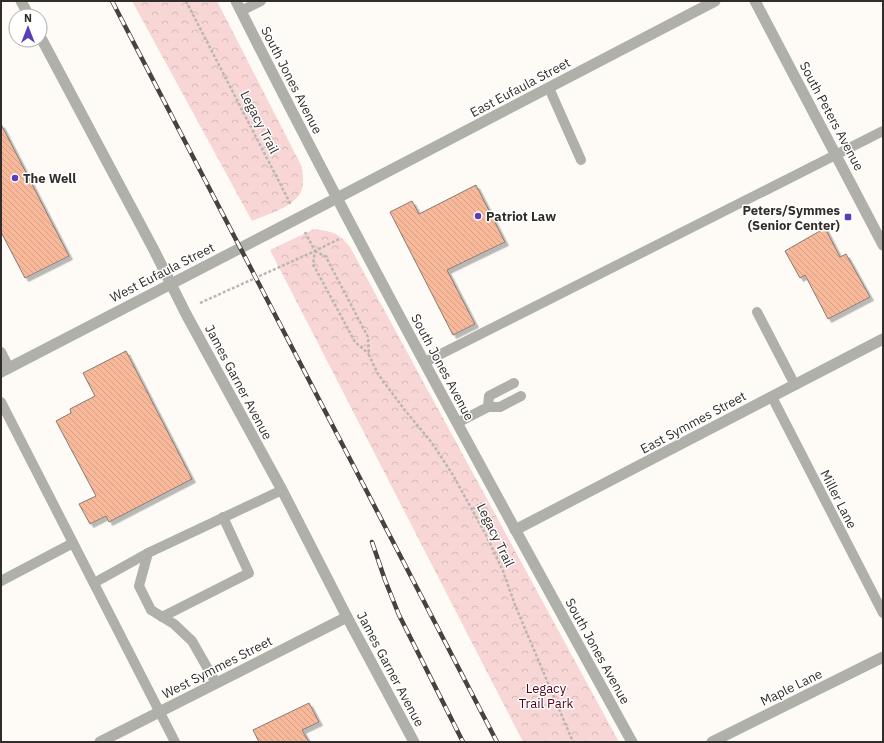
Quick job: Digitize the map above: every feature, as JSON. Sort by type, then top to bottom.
[{"type":"street","name":"South Jones Avenue","points":[[236,1],[337,198],[457,423],[632,742]]},
{"type":"street","name":"East Eufaula Street","points":[[337,198],[715,1]]},
{"type":"street","name":"South Peters Avenue","points":[[755,1],[883,245]]},
{"type":"street","name":"James Garner Avenue","points":[[46,48],[282,490],[414,742]]},
{"type":"street","name":"West Eufaula Street","points":[[5,370],[337,198]]},
{"type":"street","name":"East Symmes Street","points":[[515,530],[883,339]]},
{"type":"street","name":"West Symmes Street","points":[[100,742],[347,616]]},
{"type":"street","name":"Maple Lane","points":[[712,742],[883,657]]},
{"type":"lane","points":[[241,11],[261,1]]},
{"type":"lane","points":[[549,88],[581,160]]},
{"type":"lane","points":[[425,362],[883,131]]},
{"type":"lane","points":[[757,312],[795,385]]},
{"type":"lane","points":[[1,352],[5,370]]},
{"type":"lane","points":[[488,407],[489,396],[514,383]]},
{"type":"lane","points":[[457,423],[488,407],[500,407],[521,396]]},
{"type":"lane","name":"Miller Lane","points":[[772,397],[883,613]]},
{"type":"lane","points":[[1,402],[175,742]]},
{"type":"lane","points":[[94,583],[148,553],[282,490]]},
{"type":"lane","points":[[162,616],[249,573],[223,517]]},
{"type":"lane","points":[[1,581],[73,544]]},
{"type":"lane","points":[[148,553],[139,586],[151,610],[174,624],[192,641],[216,683]]},
{"type":"path","name":"Legacy Trail","points":[[186,1],[315,251],[314,264],[355,342],[369,355],[378,374],[432,444],[454,476],[472,509],[503,571],[573,742]]},
{"type":"path","points":[[200,304],[340,239]]},
{"type":"path","name":"Legacy Trail","points":[[315,251],[326,257],[368,337],[369,355]]},
{"type":"path","points":[[472,509],[486,501]]},
{"type":"green space","points":[[132,1],[217,1],[302,167],[302,189],[297,198],[279,210],[252,221]]},
{"type":"green space","name":"Legacy Trail Park","points":[[314,229],[335,234],[342,238],[350,247],[619,742],[523,742],[270,250]]},
{"type":"building","name":"The Well","points":[[1,124],[69,256],[25,278],[1,232]]},
{"type":"building","points":[[476,185],[505,242],[447,270],[475,324],[453,335],[390,212],[412,201],[419,214]]},
{"type":"building","points":[[825,228],[840,257],[846,254],[870,297],[828,319],[805,275],[800,278],[785,251]]},
{"type":"building","points":[[126,351],[192,479],[109,522],[106,516],[90,524],[79,504],[96,496],[56,421],[71,413],[70,409],[95,396],[83,373]]},
{"type":"building","points":[[309,703],[319,722],[302,730],[309,742],[259,742],[253,730]]},
{"type":"railway","points":[[112,1],[497,742]]},
{"type":"railway","points":[[372,542],[399,615],[463,742]]},
{"type":"place","name":"The Well","points":[[15,178]]},
{"type":"place","name":"Patriot Law","points":[[478,216]]},
{"type":"place","name":"Peters/Symmes (Senior Center)","points":[[848,217]]}]
